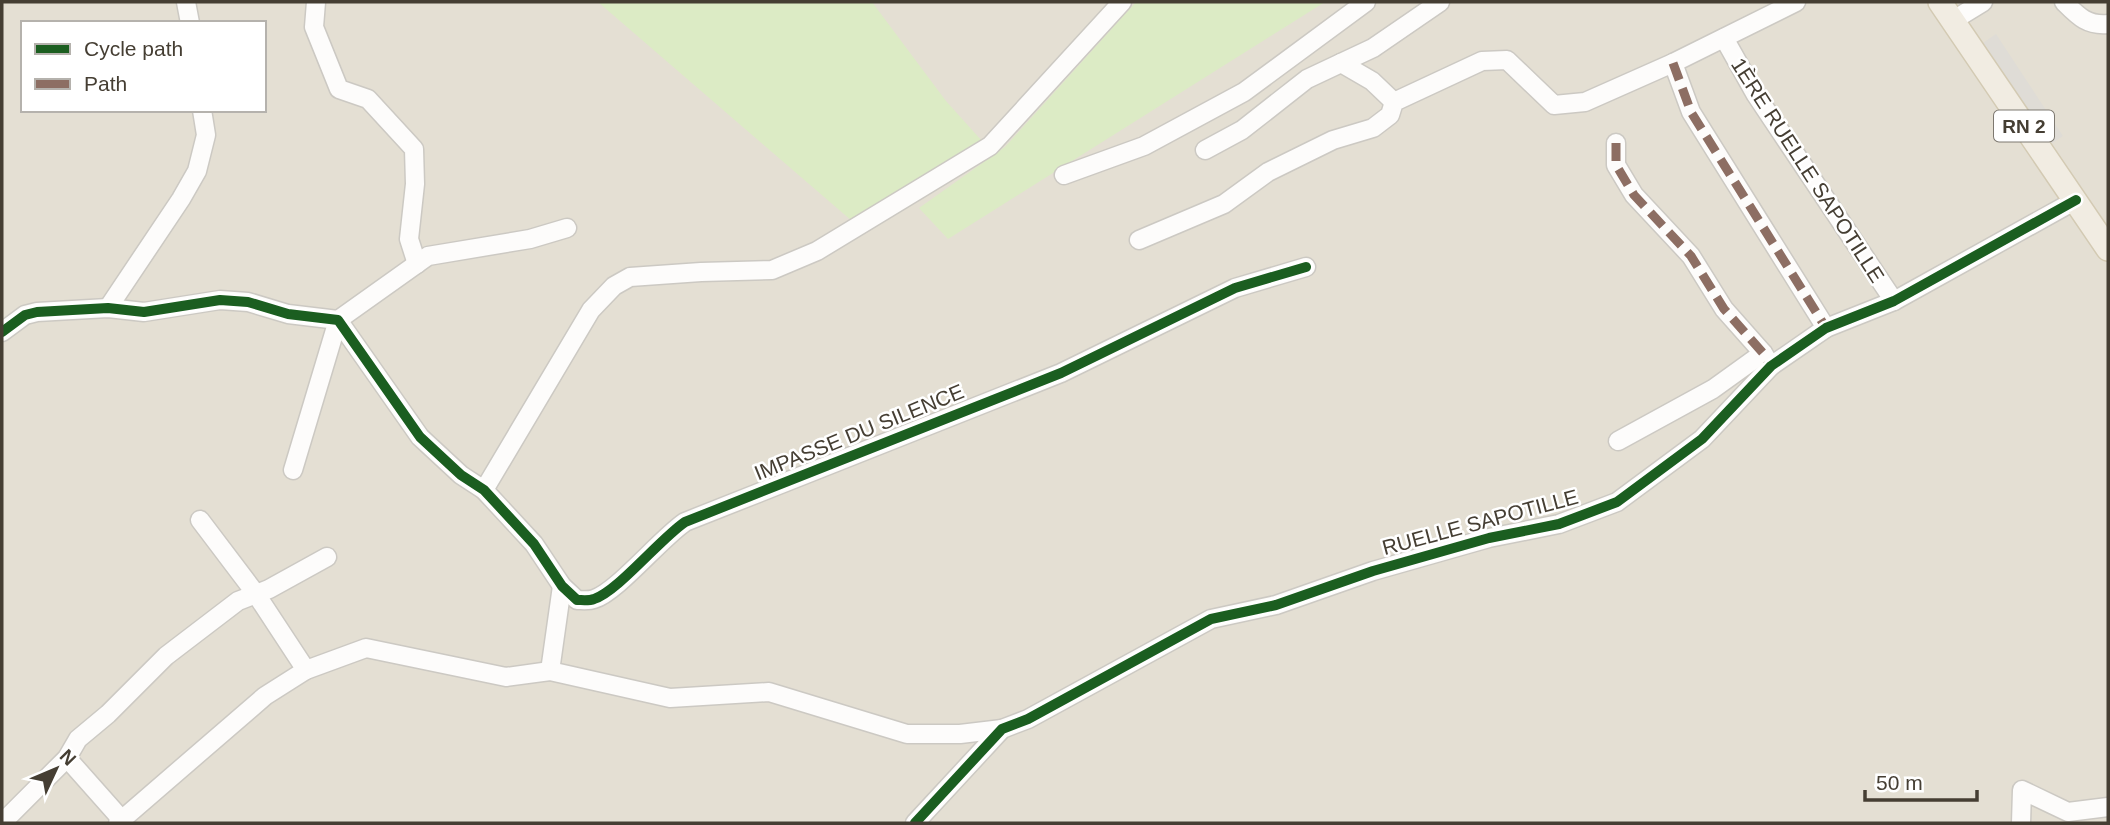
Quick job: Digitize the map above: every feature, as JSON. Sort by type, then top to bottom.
[{"type":"main road","name":"RN 2","points":[[1946,11],[2108,249]]},
{"type":"street","points":[[186,2],[190,21]]},
{"type":"street","points":[[316,2],[314,27],[340,89],[368,99],[414,149],[415,184],[409,239],[417,264]]},
{"type":"street","points":[[484,490],[592,310],[614,286],[630,277],[772,270],[817,251],[990,146],[1122,2]]},
{"type":"street","points":[[1064,175],[1144,146],[1244,92],[1366,2]]},
{"type":"street","points":[[1205,150],[1242,130],[1307,79],[1373,48],[1440,2]]},
{"type":"street","points":[[1139,240],[1224,204],[1268,172],[1333,140],[1373,128],[1390,116],[1394,102],[1482,61],[1507,60],[1554,105],[1585,102],[1673,63],[1796,2]]},
{"type":"street","points":[[1946,11],[1983,2]]},
{"type":"street","points":[[2064,2],[2081,20],[2098,25],[2108,24]]},
{"type":"street","name":"1ÈRE RUELLE SAPOTILLE","points":[[1724,38],[1756,96],[1894,301]]},
{"type":"street","points":[[1673,63],[1691,112],[1826,328]]},
{"type":"street","points":[[1341,64],[1372,81],[1394,102]]},
{"type":"street","points":[[108,307],[181,200],[197,171],[205,135],[202,112]]},
{"type":"street","points":[[1616,144],[1616,165],[1634,195],[1691,256],[1724,309],[1767,359],[1618,442]]},
{"type":"street","name":"RUELLE SAPOTILLE","points":[[915,823],[1002,729],[1028,719],[1211,619],[1276,605],[1373,571],[1489,538],[1559,524],[1617,502],[1702,439],[1767,359],[1826,328],[1894,301],[2076,200]]},
{"type":"street","points":[[293,470],[338,320],[428,256],[530,239],[567,228]]},
{"type":"street","name":"IMPASSE DU SILENCE","points":[[562,586],[578,600],[593,600],[610,589],[668,533],[685,522],[1061,373],[1235,288],[1306,267]]},
{"type":"street","points":[[2,331],[25,315],[37,312],[108,307],[144,312],[220,300],[248,302],[288,314],[338,320],[420,437],[461,475],[484,490],[534,544],[562,586],[550,671]]},
{"type":"street","points":[[200,520],[256,594],[306,670]]},
{"type":"street","points":[[2,823],[67,758],[78,738],[108,714],[166,656],[238,601],[327,557]]},
{"type":"street","points":[[67,758],[120,822],[265,696],[306,670],[366,648],[506,677],[550,671],[670,698],[769,692],[907,734],[960,734],[1002,729]]},
{"type":"street","points":[[2021,823],[2022,790],[2068,813],[2108,807]]},
{"type":"shaded area","points":[[2,2],[2108,2],[2108,823],[2,823]]},
{"type":"shaded area","points":[[1996,34],[2063,136],[2051,144],[1977,47]]},
{"type":"green space","points":[[598,2],[872,2],[946,101],[982,141],[852,221]]},
{"type":"green space","points":[[1136,2],[1325,2],[948,239],[919,208],[1005,147]]},
{"type":"marked path","points":[[1673,63],[1691,112],[1826,328]]},
{"type":"marked path","points":[[1616,143],[1616,165],[1634,195],[1691,256],[1724,309],[1771,366]]},
{"type":"cycle path","points":[[915,823],[1002,729],[1028,719],[1211,619],[1276,605],[1373,571],[1489,538],[1559,524],[1617,502],[1702,439],[1771,366],[1826,328],[1894,301],[2076,200]]},
{"type":"cycle path","points":[[2,332],[25,315],[37,312],[108,308],[144,312],[220,300],[248,302],[288,314],[338,320],[420,437],[461,475],[484,490],[534,544],[562,586],[577,600],[588,600],[614,586],[685,522],[1061,373],[1235,288],[1306,267]]}]
